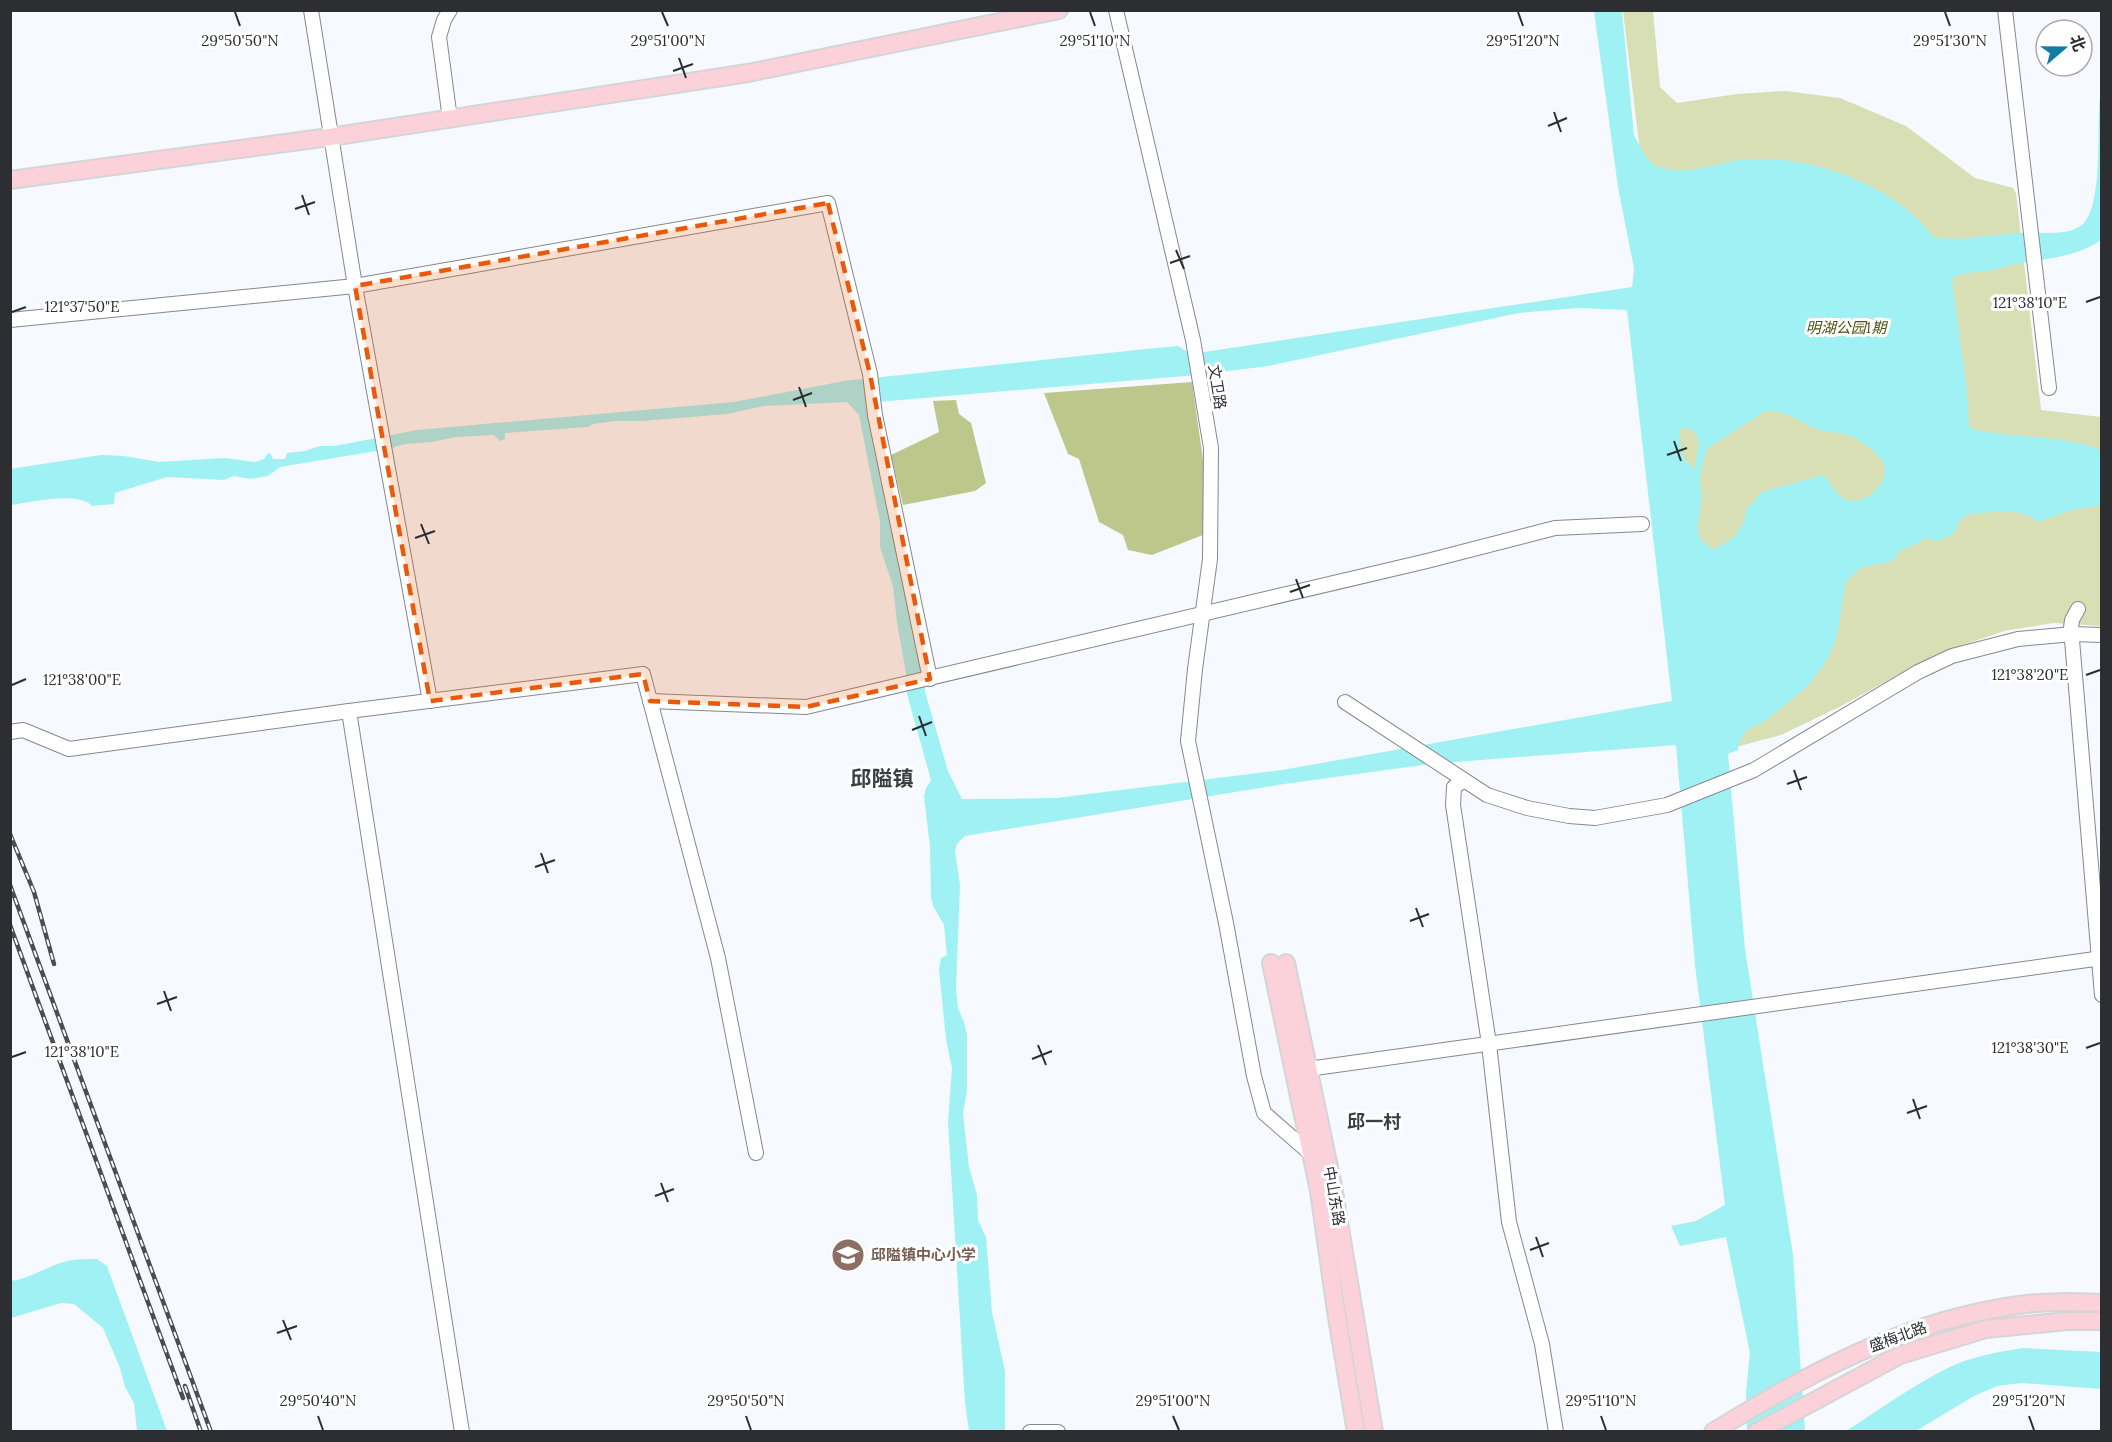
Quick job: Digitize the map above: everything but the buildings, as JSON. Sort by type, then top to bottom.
[{"type":"main road","points":[[10,180],[330,137],[748,73],[1059,10]]},
{"type":"main road","name":"中山东路","points":[[1356,1431],[1319,1191],[1278,963],[1308,1070],[1333,1186],[1374,1431]]},
{"type":"main road","name":"盛梅北路","points":[[1713,1431],[1815,1373],[1909,1331],[1973,1313],[2020,1305],[2060,1302],[2102,1303]]},
{"type":"main road","name":"盛梅北路","points":[[1757,1431],[1900,1355],[1986,1329],[2067,1321],[2102,1321]]},
{"type":"street","points":[[311,10],[355,286],[430,701]]},
{"type":"street","points":[[450,10],[439,37],[450,119]]},
{"type":"street","name":"文卫路","points":[[1116,10],[1193,340],[1211,448],[1210,559],[1188,741],[1226,923],[1254,1076],[1264,1113],[1311,1154]]},
{"type":"street","points":[[2005,10],[2049,388]]},
{"type":"street","points":[[10,320],[355,286],[828,203],[870,374],[875,415],[930,679]]},
{"type":"street","points":[[650,700],[806,707],[1427,561],[1555,528],[1642,524]]},
{"type":"street","points":[[2078,609],[2072,620],[2102,995]]},
{"type":"street","points":[[1345,702],[1487,795],[1527,808],[1569,816],[1595,818],[1667,804],[1754,770],[1918,672],[1952,656],[2018,639],[2073,634],[2102,635]]},
{"type":"street","points":[[10,732],[23,730],[69,749],[644,674],[718,958],[756,1153]]},
{"type":"street","points":[[349,711],[462,1431]]},
{"type":"street","points":[[1463,781],[1454,787],[1453,805],[1489,1044],[1509,1222],[1542,1344],[1556,1431]]},
{"type":"street","points":[[1308,1070],[2100,958]]},
{"type":"street","points":[[1030,1431],[1058,1431]]},
{"type":"highlighted area","points":[[828,203],[870,374],[930,679],[806,707],[650,701],[643,674],[430,701],[355,286]]},
{"type":"green space","name":"明湖公园1期","points":[[1623,11],[1653,11],[1660,87],[1677,103],[1737,94],[1785,91],[1840,98],[1906,126],[1975,178],[2013,188],[2016,193],[2041,410],[2101,417],[2101,626],[2054,623],[2004,631],[1937,654],[1841,706],[1781,735],[1736,747],[1676,450]]},
{"type":"green space","points":[[1192,382],[1213,531],[1152,555],[1128,550],[1123,535],[1099,522],[1079,459],[1068,454],[1044,393]]},
{"type":"green space","points":[[956,400],[959,414],[971,423],[986,483],[975,491],[903,505],[891,455],[939,432],[933,401]]},
{"type":"water","points":[[1594,11],[1622,11],[1634,135],[1644,154],[1655,165],[1669,169],[1690,170],[1740,160],[1765,159],[1792,161],[1819,167],[1872,187],[1896,201],[1917,218],[1933,237],[1955,239],[2020,233],[2058,233],[2079,227],[2087,218],[2093,204],[2098,164],[2101,90],[2101,240],[2070,254],[1991,270],[1964,273],[1952,279],[1967,392],[1969,425],[1972,429],[2070,441],[2101,450],[2101,505],[2072,510],[2038,522],[2025,514],[2006,511],[1968,514],[1960,520],[1953,535],[1933,542],[1930,537],[1898,552],[1897,557],[1892,561],[1858,570],[1845,584],[1838,631],[1832,650],[1823,666],[1796,696],[1765,721],[1747,730],[1739,742],[1738,750],[1728,754],[1745,949],[1793,1255],[1805,1431],[1747,1431],[1746,1392],[1750,1353],[1726,1237],[1680,1246],[1671,1226],[1696,1221],[1725,1205],[1695,965],[1676,745],[1430,764],[1284,784],[965,836],[957,844],[955,851],[960,885],[956,988],[958,1008],[967,1035],[967,1090],[963,1114],[969,1167],[977,1195],[978,1220],[986,1237],[992,1312],[1005,1371],[1005,1431],[969,1431],[965,1403],[948,1121],[952,1068],[946,1039],[939,969],[941,958],[947,955],[944,925],[933,906],[931,897],[930,847],[924,796],[931,780],[907,694],[893,586],[880,547],[880,522],[859,415],[847,402],[764,406],[727,414],[615,421],[593,424],[588,427],[505,433],[505,439],[500,441],[494,435],[456,437],[280,467],[268,476],[250,479],[234,476],[224,480],[167,477],[115,493],[114,504],[92,506],[77,499],[66,498],[11,505],[10,469],[101,455],[159,462],[225,458],[255,462],[264,459],[268,453],[273,459],[285,459],[287,453],[417,430],[734,402],[844,381],[1146,349],[1178,346],[1191,354],[1632,287],[1634,269],[1618,187]],"holes":[[[1578,308],[1627,310],[1672,701],[1282,770],[1056,798],[962,799],[948,771],[926,695],[865,403],[1197,375],[1268,366],[1519,313]],[[1764,412],[1780,412],[1820,430],[1851,436],[1881,459],[1885,467],[1884,475],[1876,490],[1861,500],[1845,499],[1823,475],[1762,492],[1748,507],[1742,525],[1734,537],[1715,549],[1701,540],[1698,529],[1701,498],[1700,477],[1705,456],[1708,448]],[[1682,428],[1693,430],[1699,440],[1695,469],[1686,461],[1680,447]]]},
{"type":"water","points":[[97,1259],[107,1266],[167,1431],[137,1431],[134,1403],[125,1387],[120,1368],[103,1328],[74,1304],[61,1303],[11,1318],[11,1281],[28,1277],[65,1262]]},
{"type":"water","points":[[2023,1348],[2101,1352],[2101,1389],[2021,1383],[1997,1386],[1974,1396],[1916,1431],[1846,1431],[1911,1389],[1952,1366],[1978,1357]]},
{"type":"railway","points":[[10,834],[34,892],[54,964]]},
{"type":"railway","points":[[10,885],[211,1432]]},
{"type":"railway","points":[[10,925],[183,1398]]},
{"type":"railway","points":[[185,1386],[201,1432]]},
{"type":"place","name":"邱隘镇中心小学","points":[[848,1255]]},
{"type":"district","name":"邱隘镇","points":[[882,779]]},
{"type":"district","name":"邱一村","points":[[1374,1122]]}]
